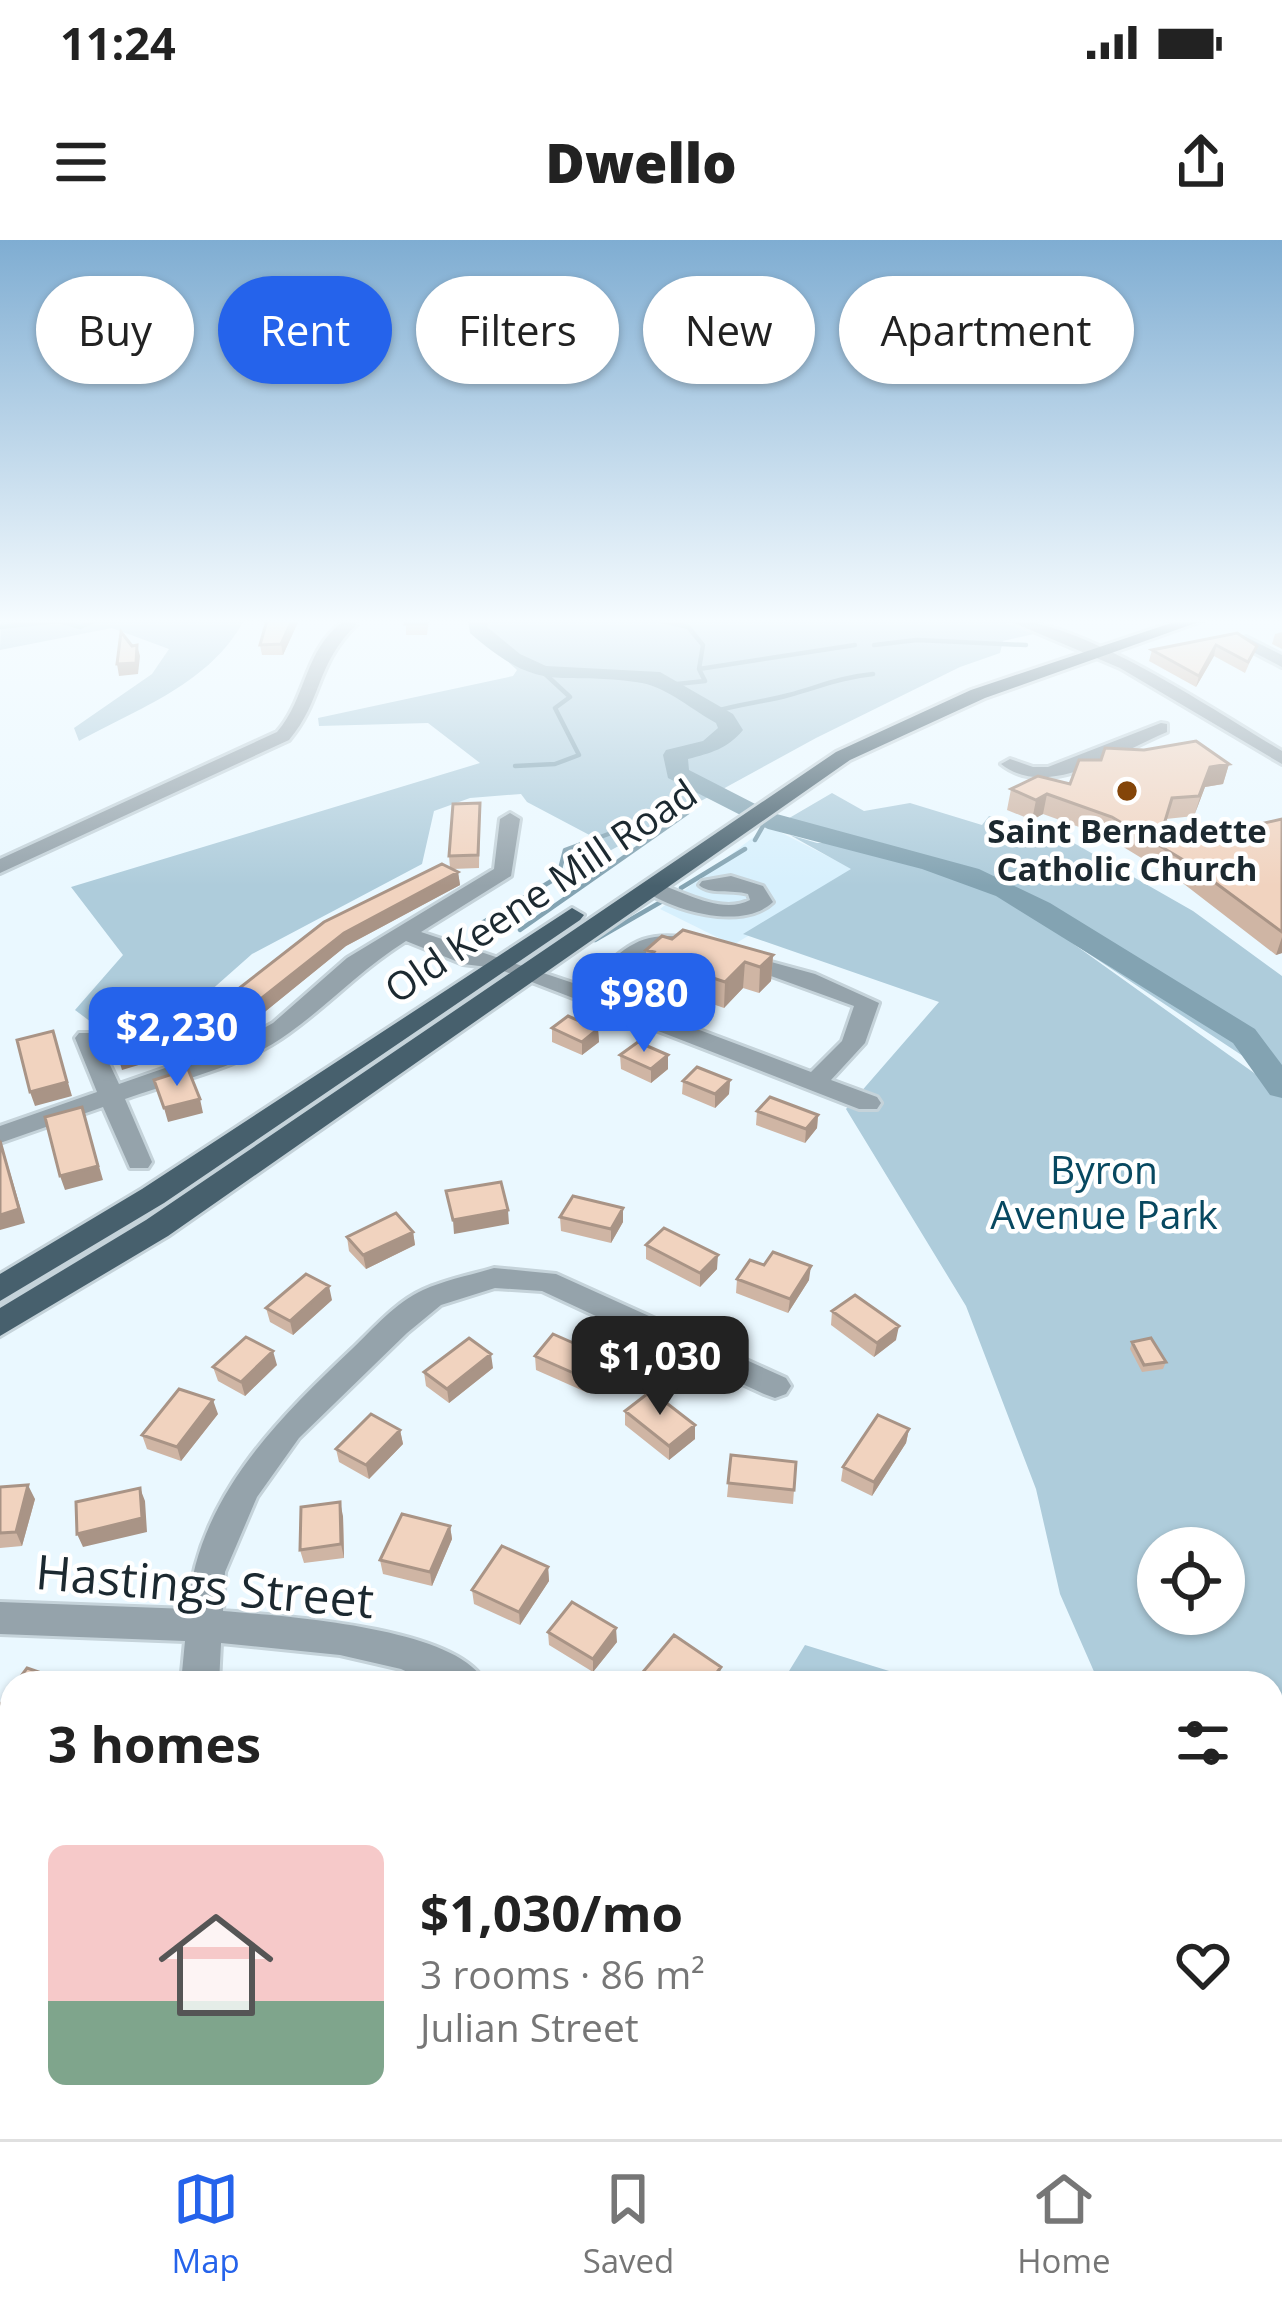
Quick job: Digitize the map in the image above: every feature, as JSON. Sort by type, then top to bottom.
[{"type":"main road","name":"Old Keene Mill Road","points":[[0,1289],[513,967],[770,795],[941,709]]},
{"type":"main road","name":"Old Keene Mill Road","points":[[0,1324],[158,1228],[513,967],[649,887],[710,835]]},
{"type":"street","points":[[0,867],[283,736],[300,709]]},
{"type":"street","points":[[1199,709],[1282,759]]},
{"type":"street","points":[[1010,764],[1030,773],[1051,773],[1161,728]]},
{"type":"street","points":[[0,1135],[265,1038],[355,963],[504,872],[510,819]]},
{"type":"street","points":[[649,887],[723,913],[741,913],[762,902],[756,890],[744,885],[709,885]]},
{"type":"street","points":[[416,928],[471,959],[513,967],[868,1103]]},
{"type":"street","points":[[585,995],[643,941],[660,937],[807,979],[867,1003],[853,1043],[814,1083]]},
{"type":"street","points":[[87,1038],[139,1162]]},
{"type":"street","points":[[201,1671],[204,1589],[219,1538],[269,1451],[396,1325],[454,1287],[521,1277],[570,1288],[775,1386]]},
{"type":"street","name":"Hastings Street","points":[[0,1618],[342,1636],[444,1671]]},
{"type":"shaded area","points":[[768,826],[857,871],[733,945],[660,909]]},
{"type":"green space","points":[[102,709],[142,709],[79,741],[74,728]]},
{"type":"green space","points":[[362,709],[876,709],[593,860],[597,839],[527,802],[521,794],[470,798],[434,811],[422,864],[252,954],[191,1008],[107,1034],[75,1010],[123,955],[71,887],[480,763],[428,723],[319,726],[318,718]]},
{"type":"green space","name":"Byron Avenue Park","points":[[832,793],[864,811],[910,803],[982,825],[989,816],[1051,830],[1193,911],[1282,976],[1282,1082],[1068,940],[1282,1093],[1282,1671],[1094,1671],[1060,1594],[1036,1489],[966,1306],[846,1109],[939,1002],[743,934],[851,869],[790,835],[817,843],[847,843],[779,824]]},
{"type":"green space","points":[[805,1645],[889,1671],[789,1671]]},
{"type":"building","points":[[1196,741],[1229,764],[1210,767],[1199,796],[1172,798],[1165,821],[1195,839],[1282,819],[1282,932],[1190,864],[1112,817],[1047,794],[1036,800],[1011,789],[1038,776],[1070,784],[1079,760],[1101,760],[1105,748],[1144,750]]},
{"type":"building","points":[[480,803],[478,855],[449,856],[453,804]]},
{"type":"building","points":[[442,864],[458,872],[344,933],[253,1005],[228,997],[324,922]]},
{"type":"building","points":[[683,930],[773,955],[760,967],[745,962],[725,982],[650,957],[654,952],[646,950],[662,936],[672,939]]},
{"type":"building","points":[[218,1007],[228,1024],[118,1057],[109,1039]]},
{"type":"building","points":[[568,1016],[598,1029],[582,1042],[552,1028]]},
{"type":"building","points":[[53,1031],[67,1082],[30,1092],[17,1040]]},
{"type":"building","points":[[638,1042],[668,1055],[651,1069],[620,1055]]},
{"type":"building","points":[[697,1067],[730,1080],[715,1094],[683,1081]]},
{"type":"building","points":[[188,1069],[200,1099],[164,1108],[154,1080]]},
{"type":"building","points":[[770,1097],[818,1115],[806,1129],[757,1111]]},
{"type":"building","points":[[82,1107],[98,1166],[60,1176],[45,1117]]},
{"type":"building","points":[[0,1141],[19,1209],[0,1215]]},
{"type":"building","points":[[501,1182],[508,1210],[453,1220],[446,1191]]},
{"type":"building","points":[[573,1196],[623,1208],[611,1229],[560,1217]]},
{"type":"building","points":[[396,1213],[413,1232],[363,1255],[347,1237]]},
{"type":"building","points":[[664,1228],[718,1255],[700,1273],[646,1245]]},
{"type":"building","points":[[773,1252],[811,1266],[790,1299],[737,1279],[750,1260],[764,1265]]},
{"type":"building","points":[[306,1274],[329,1286],[290,1321],[266,1308]]},
{"type":"building","points":[[855,1295],[899,1326],[877,1343],[832,1311]]},
{"type":"building","points":[[553,1334],[605,1357],[587,1379],[535,1356]]},
{"type":"building","points":[[246,1337],[273,1351],[241,1382],[213,1367]]},
{"type":"building","points":[[469,1338],[491,1354],[447,1389],[424,1372]]},
{"type":"building","points":[[1151,1338],[1166,1362],[1144,1365],[1132,1342]]},
{"type":"building","points":[[179,1389],[213,1400],[177,1447],[142,1435]]},
{"type":"building","points":[[651,1391],[695,1425],[669,1446],[625,1411]]},
{"type":"building","points":[[371,1414],[400,1430],[366,1465],[336,1449]]},
{"type":"building","points":[[878,1415],[909,1429],[874,1482],[843,1467]]},
{"type":"building","points":[[731,1455],[796,1462],[794,1490],[728,1483]]},
{"type":"building","points":[[28,1485],[16,1532],[0,1533],[0,1487]]},
{"type":"building","points":[[140,1488],[142,1518],[77,1534],[76,1502]]},
{"type":"building","points":[[340,1502],[341,1544],[300,1550],[301,1507]]},
{"type":"building","points":[[402,1514],[450,1526],[430,1572],[380,1560]]},
{"type":"building","points":[[502,1546],[548,1567],[519,1612],[472,1590]]},
{"type":"building","points":[[572,1602],[616,1628],[593,1659],[548,1632]]},
{"type":"building","points":[[674,1635],[721,1667],[718,1671],[644,1671]]},
{"type":"waterway","points":[[515,766],[555,764],[579,755],[555,709]]},
{"type":"waterway","points":[[707,709],[725,719],[731,730],[711,746],[675,755],[677,773],[777,823],[931,863],[1005,890],[1244,1036],[1282,1088]]},
{"type":"waterway","points":[[713,712],[728,709]]},
{"type":"waterway","points":[[677,800],[689,780]]},
{"type":"waterway","points":[[482,923],[558,877],[565,850],[622,829],[666,804]]},
{"type":"waterway","points":[[520,930],[687,813]]},
{"type":"waterway","points":[[755,840],[767,819]]},
{"type":"waterway","points":[[681,888],[745,849]]},
{"type":"waterway","points":[[595,940],[666,899]]},
{"type":"place","name":"Saint Bernadette Catholic Church","points":[[1127,791]]}]
